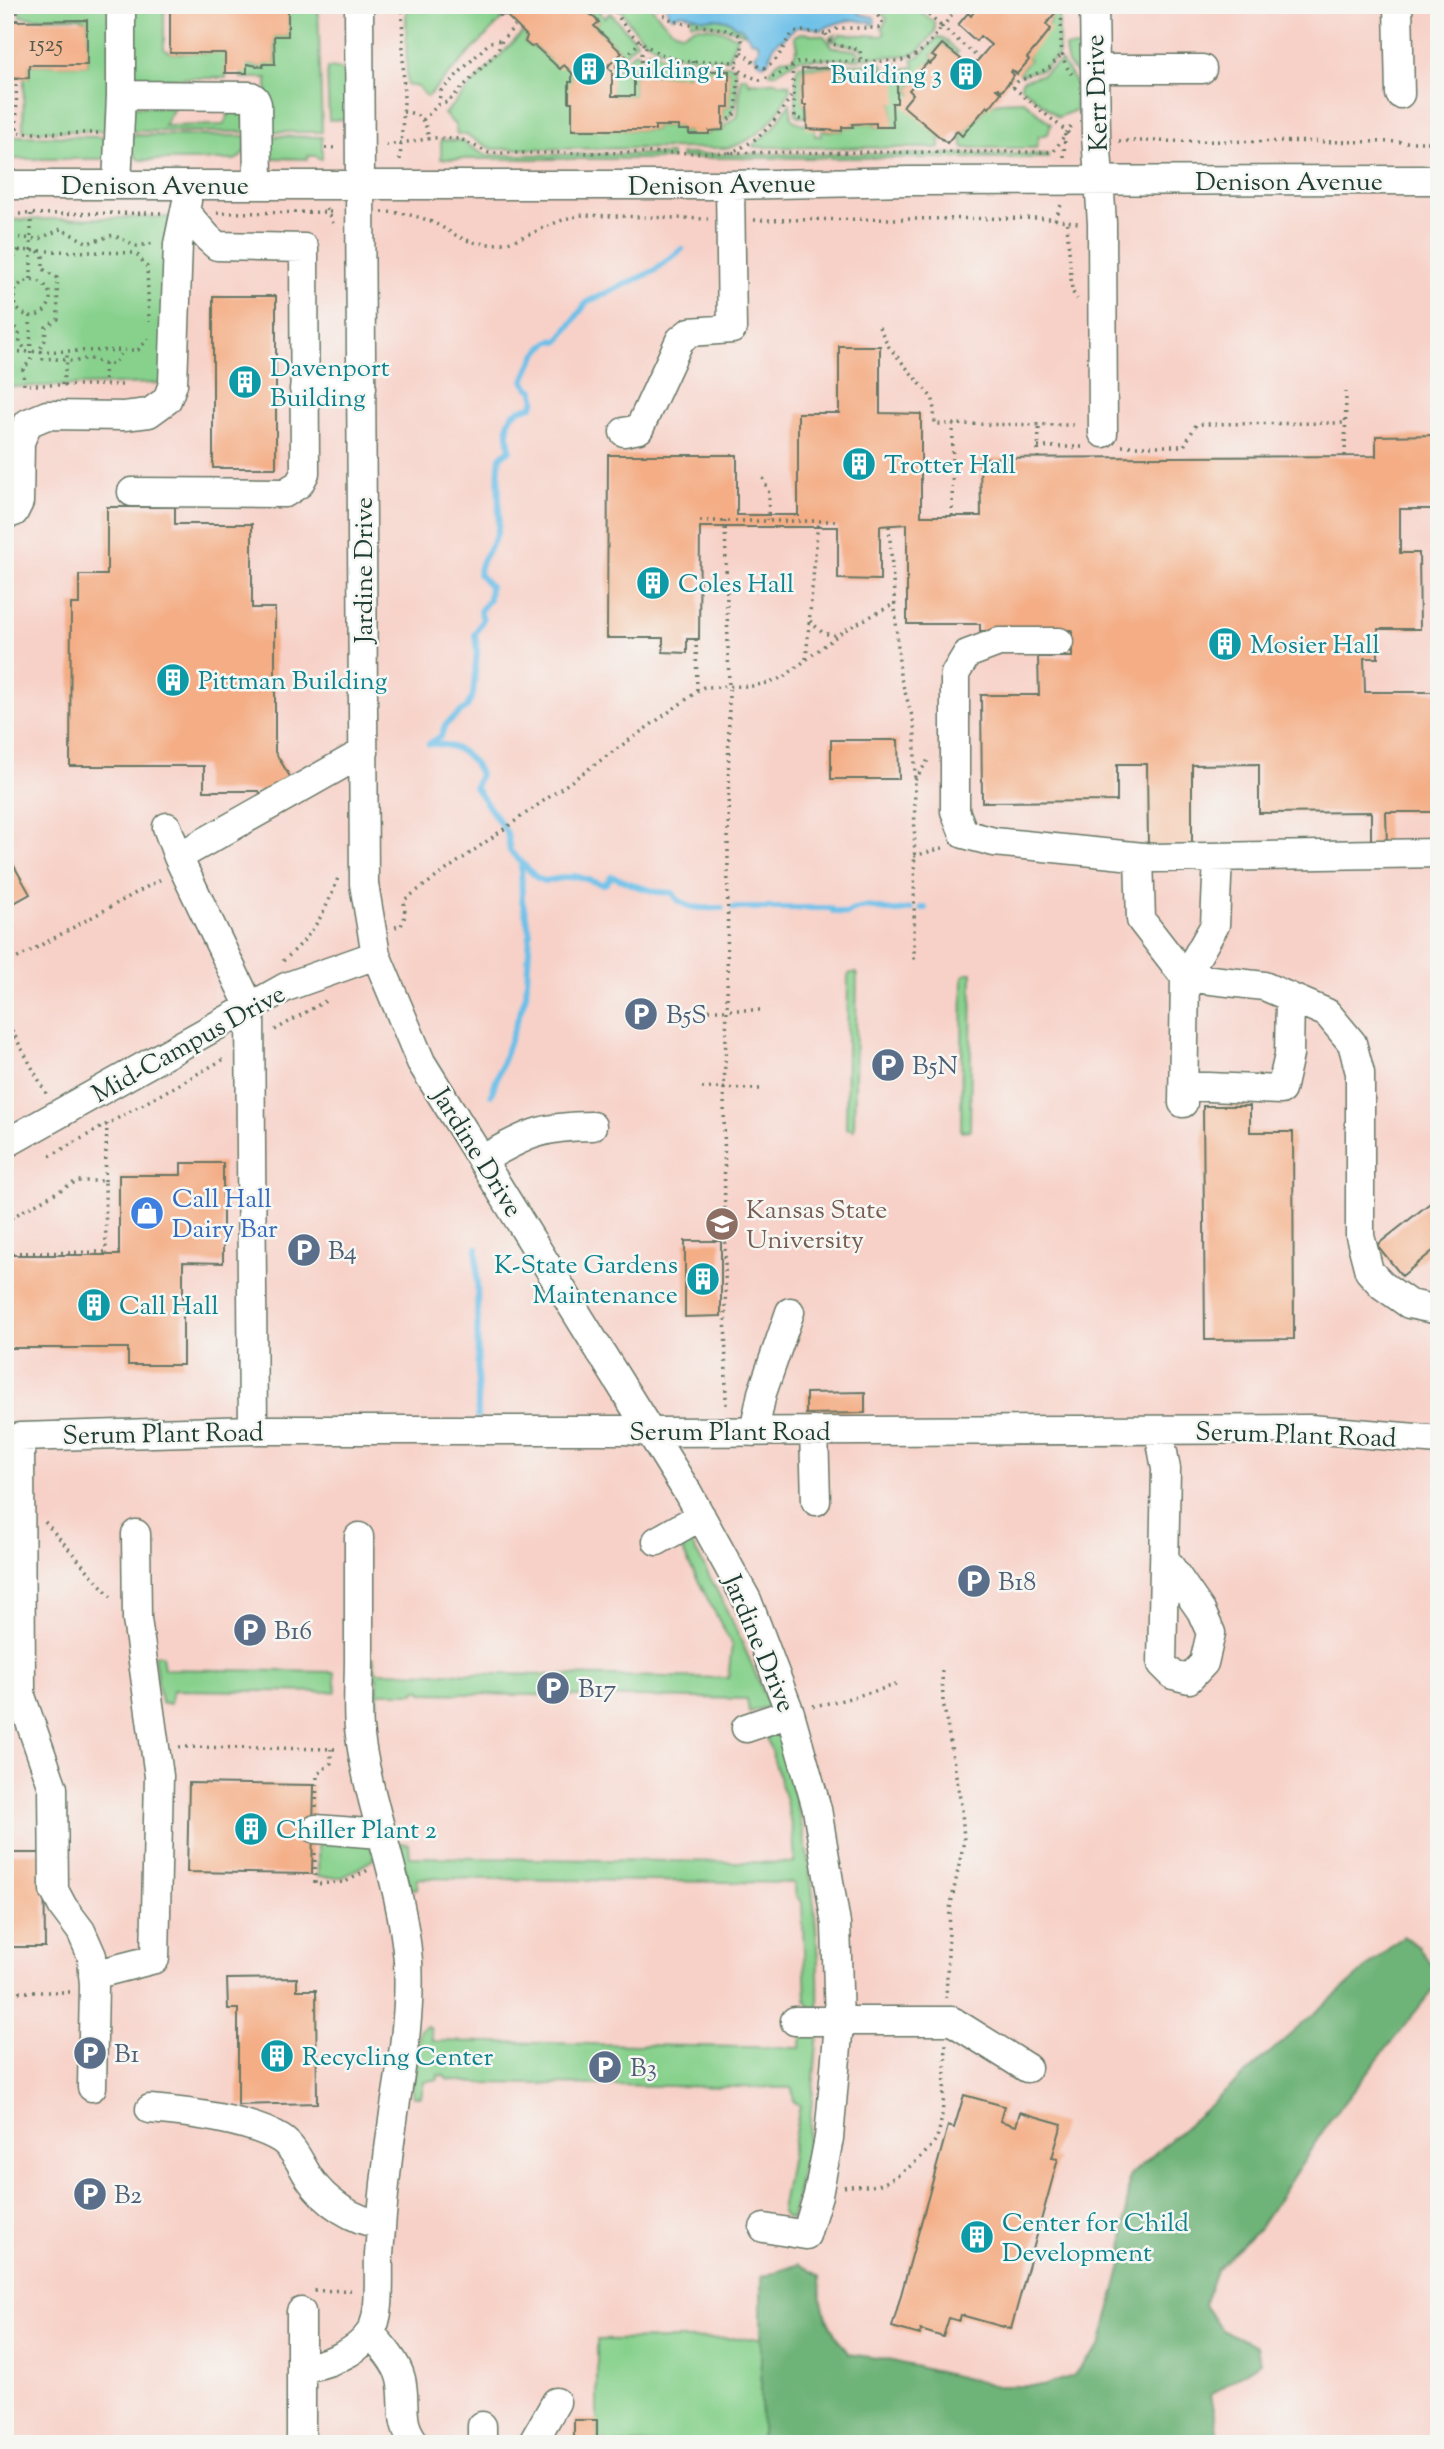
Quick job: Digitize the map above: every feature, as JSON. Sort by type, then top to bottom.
[{"type":"street","points":[[117,184],[121,5]]},
{"type":"street","name":"Jardine Drive","points":[[359,5],[362,388],[353,564],[364,752],[364,884],[376,955],[421,1062],[651,1432],[747,1600],[790,1713],[814,1796],[829,1874],[836,1924],[839,2023],[830,2138],[806,2235],[764,2228]]},
{"type":"street","name":"Kerr Drive","points":[[1094,5],[1102,223],[1095,438]]},
{"type":"street","points":[[1398,5],[1400,94]]},
{"type":"street","points":[[1095,69],[1202,69]]},
{"type":"street","points":[[121,95],[244,95],[256,99],[258,184]]},
{"type":"street","name":"Denison Avenue","points":[[5,185],[730,185],[908,181],[1439,180]]},
{"type":"street","points":[[5,514],[14,512],[19,502],[20,442],[28,423],[47,415],[124,416],[149,413],[167,400],[173,384],[178,244],[171,216],[188,184]]},
{"type":"street","points":[[624,432],[639,429],[680,340],[690,332],[732,329],[730,185]]},
{"type":"street","points":[[132,492],[285,493],[299,484],[305,473],[304,248],[217,246],[171,216]]},
{"type":"street","points":[[304,389],[362,388]]},
{"type":"street","points":[[1059,642],[999,642],[967,654],[956,674],[955,811],[964,834],[993,842],[1139,857],[1439,853]]},
{"type":"street","points":[[181,865],[364,752]]},
{"type":"street","points":[[167,827],[181,865],[250,1007],[253,1430]]},
{"type":"street","points":[[1139,857],[1141,919],[1185,977],[1264,986],[1327,1013],[1352,1044],[1360,1073],[1360,1236],[1368,1271],[1382,1285],[1409,1304],[1439,1310]]},
{"type":"street","points":[[1218,857],[1215,925],[1185,977],[1183,1094],[1281,1090],[1289,1055],[1290,997]]},
{"type":"street","name":"Mid-Campus Drive","points":[[5,1144],[286,987],[376,955]]},
{"type":"street","points":[[483,1159],[525,1135],[562,1126],[592,1126]]},
{"type":"street","points":[[754,1432],[762,1393],[790,1312]]},
{"type":"street","name":"Serum Plant Road","points":[[93,1975],[92,1956],[81,1931],[63,1908],[54,1890],[53,1788],[21,1696],[20,1437],[253,1430],[814,1432],[1310,1429],[1439,1440]]},
{"type":"street","points":[[1159,1430],[1166,1469],[1165,1559]]},
{"type":"street","points":[[814,1432],[816,1501]]},
{"type":"street","points":[[657,1541],[701,1517]]},
{"type":"street","points":[[92,2087],[93,1975],[155,1959],[159,1776],[137,1619],[136,1534]]},
{"type":"street","points":[[301,2368],[333,2360],[353,2349],[370,2333],[378,2305],[386,2171],[404,2053],[408,1961],[399,1905],[366,1779],[359,1725],[359,1537]]},
{"type":"street","points":[[746,1728],[790,1713]]},
{"type":"street","points":[[316,1829],[381,1834]]},
{"type":"street","points":[[795,2021],[952,2021],[1027,2068]]},
{"type":"street","points":[[150,2109],[189,2112],[261,2128],[285,2141],[311,2181],[329,2199],[351,2216],[381,2224]]},
{"type":"street","points":[[301,2312],[301,2444]]},
{"type":"street","points":[[370,2333],[388,2353],[401,2379],[403,2420],[416,2444]]},
{"type":"street","points":[[532,2444],[556,2402]]},
{"type":"path","points":[[17,5],[17,21]]},
{"type":"path","points":[[400,160],[403,112],[402,5]]},
{"type":"path","points":[[583,10],[588,5]]},
{"type":"path","points":[[606,5],[641,41],[669,57],[726,62],[735,65],[744,75],[760,80],[778,75],[798,62],[862,62],[913,58],[923,51],[961,5]]},
{"type":"path","points":[[614,5],[616,16]]},
{"type":"path","points":[[654,5],[671,21],[734,32],[742,38],[741,52],[735,65]]},
{"type":"path","points":[[741,52],[764,68],[782,54],[794,32],[826,34],[839,28],[879,28],[882,22],[876,13],[860,5]]},
{"type":"path","points":[[917,5],[979,58]]},
{"type":"path","points":[[423,120],[438,105],[447,102],[498,51],[502,40],[515,26]]},
{"type":"path","points":[[826,34],[831,44],[860,50],[862,62]]},
{"type":"path","points":[[438,105],[441,91],[490,42],[502,40]]},
{"type":"path","points":[[608,65],[616,66],[641,41]]},
{"type":"path","points":[[641,76],[642,54],[647,45]]},
{"type":"path","points":[[1013,88],[1023,78],[1049,68],[1062,54]]},
{"type":"path","points":[[693,61],[693,71]]},
{"type":"path","points":[[836,62],[837,68]]},
{"type":"path","points":[[792,66],[794,118],[807,121]]},
{"type":"path","points":[[723,124],[736,113],[739,70]]},
{"type":"path","points":[[5,79],[16,79],[17,133]]},
{"type":"path","points":[[1008,83],[1065,131]]},
{"type":"path","points":[[727,153],[749,145],[762,135],[793,94]]},
{"type":"path","points":[[403,112],[413,113],[423,120],[428,139]]},
{"type":"path","points":[[386,145],[428,139],[460,139],[489,153],[1048,152],[1054,151],[1065,131]]},
{"type":"path","points":[[1064,158],[1065,131]]},
{"type":"path","points":[[5,133],[100,133]]},
{"type":"path","points":[[1108,141],[1439,142]]},
{"type":"path","points":[[325,148],[340,148]]},
{"type":"path","points":[[1055,220],[1064,196]]},
{"type":"path","points":[[31,214],[34,250],[32,280]]},
{"type":"path","points":[[1068,223],[1072,291],[1078,299]]},
{"type":"path","points":[[5,237],[44,238],[61,229],[88,243],[113,235],[137,246],[159,241]]},
{"type":"path","points":[[88,243],[88,251]]},
{"type":"path","points":[[5,250],[136,253],[147,267],[150,337],[138,350],[5,352]]},
{"type":"path","points":[[19,250],[12,258],[12,267],[6,276],[7,320],[19,330],[20,342],[29,351]]},
{"type":"path","points":[[34,250],[43,256],[43,269],[57,278],[58,319],[46,327],[46,340],[40,351],[43,359],[57,359],[73,364],[88,358],[104,364],[114,364],[124,350]]},
{"type":"path","points":[[32,280],[43,283],[50,293],[50,299],[42,314],[30,316],[20,312],[14,303],[15,292],[21,283],[32,280]]},
{"type":"path","points":[[7,299],[15,299]]},
{"type":"path","points":[[50,299],[58,299]]},
{"type":"path","points":[[30,316],[29,351],[32,360],[23,369],[24,385],[127,385]]},
{"type":"path","points":[[879,327],[889,346],[933,398],[935,424],[1039,425],[1095,438],[1184,446],[1196,425],[1202,424],[1346,423]]},
{"type":"path","points":[[62,385],[67,351]]},
{"type":"path","points":[[104,364],[105,385]]},
{"type":"path","points":[[1345,456],[1346,392]]},
{"type":"path","points":[[952,516],[953,424]]},
{"type":"path","points":[[1038,458],[1039,425]]},
{"type":"path","points":[[1038,447],[1095,438]]},
{"type":"path","points":[[763,478],[769,493],[768,521]]},
{"type":"path","points":[[700,521],[838,521]]},
{"type":"path","points":[[725,521],[729,688],[724,1088],[726,1432]]},
{"type":"path","points":[[806,661],[818,521]]},
{"type":"path","points":[[889,526],[900,675],[914,723],[915,737],[914,963]]},
{"type":"path","points":[[480,848],[704,687],[729,688],[768,683],[783,677],[837,636],[894,604]]},
{"type":"path","points":[[810,621],[823,633],[837,636]]},
{"type":"path","points":[[696,639],[697,692]]},
{"type":"path","points":[[5,965],[181,865]]},
{"type":"path","points":[[275,969],[299,947],[326,911],[342,866]]},
{"type":"path","points":[[50,1156],[329,999]]},
{"type":"path","points":[[702,1010],[762,1010]]},
{"type":"path","points":[[5,1018],[76,1142]]},
{"type":"path","points":[[702,1088],[761,1089]]},
{"type":"path","points":[[5,1253],[105,1254],[107,1124]]},
{"type":"path","points":[[5,1221],[77,1181],[105,1181]]},
{"type":"path","points":[[43,1520],[120,1607]]},
{"type":"path","points":[[836,2193],[851,2185],[869,2186],[891,2180],[905,2171],[936,2140],[940,2122],[950,1909],[964,1841],[962,1810],[943,1701],[942,1671]]},
{"type":"path","points":[[790,1713],[895,1685]]},
{"type":"path","points":[[155,1747],[341,1749]]},
{"type":"path","points":[[301,2312],[313,2308],[313,2291],[352,2290],[360,2284]]},
{"type":"shaded area","name":"Kansas State University","points":[[5,5],[1439,5],[1439,2444],[5,2444]]},
{"type":"green space","points":[[20,5],[115,5],[114,131],[23,131],[24,78],[29,78],[29,65],[87,65],[87,21],[79,17],[20,16]]},
{"type":"green space","points":[[129,5],[170,5],[165,8],[164,13],[164,49],[171,53],[225,53],[226,78],[166,78],[165,84],[135,84]]},
{"type":"green space","points":[[288,5],[318,5],[322,132],[267,132],[267,78],[241,78],[247,64],[262,67],[263,64],[275,63],[274,36],[288,36]]},
{"type":"green space","points":[[406,5],[494,5],[500,16],[506,15],[427,97],[418,87],[407,85]]},
{"type":"green space","points":[[590,5],[602,5],[599,12],[605,18],[610,13],[637,42],[614,64],[622,53],[594,26],[599,21],[585,12]]},
{"type":"green space","points":[[619,5],[650,5],[667,24],[681,33],[703,27],[737,37],[728,59],[678,55],[664,51],[639,35]]},
{"type":"green space","points":[[880,5],[913,5],[935,23],[935,32],[919,51],[911,55],[863,58],[862,48],[831,41],[830,37],[835,35],[833,41],[841,34],[882,36],[885,32],[882,28],[887,19],[881,12]]},
{"type":"green space","points":[[1048,5],[1059,5],[1059,55],[1043,69],[1020,75],[1029,60],[1027,58],[1056,12]]},
{"type":"green space","points":[[691,16],[730,21],[745,33],[706,23],[691,23]]},
{"type":"green space","points":[[523,32],[527,36],[525,42],[531,47],[535,46],[548,59],[564,65],[572,73],[573,130],[655,130],[655,126],[679,126],[679,130],[709,134],[709,131],[723,130],[723,127],[738,116],[741,77],[746,77],[750,84],[777,81],[789,84],[790,89],[780,109],[766,126],[749,139],[728,148],[492,149],[466,135],[457,134],[455,125],[444,114]]},
{"type":"green space","points":[[805,33],[824,36],[833,47],[858,51],[860,59],[799,59],[770,74],[770,70],[781,59],[793,58],[798,47],[794,37]]},
{"type":"green space","points":[[938,37],[947,41],[958,52],[955,55],[942,44],[932,55],[936,58],[928,63],[909,90],[940,137],[940,148],[753,147],[773,129],[790,103],[792,119],[815,129],[815,136],[821,136],[822,131],[842,131],[842,127],[852,127],[852,124],[876,123],[876,127],[892,127],[892,103],[897,76],[893,76],[893,65],[897,63],[897,70],[915,67],[912,60],[922,54]]},
{"type":"green space","points":[[1065,47],[1082,48],[1084,75],[1075,72],[1069,65]]},
{"type":"green space","points":[[650,50],[672,61],[672,67],[680,69],[681,63],[686,64],[688,76],[646,76],[646,52]]},
{"type":"green space","points":[[635,51],[640,54],[638,76],[634,76],[634,96],[612,96],[610,70],[618,69]]},
{"type":"green space","points":[[1061,61],[1075,82],[1076,110],[1058,117],[1021,86],[1021,83],[1041,75]]},
{"type":"green space","points":[[880,63],[884,66],[884,73],[840,74],[840,66],[846,64]]},
{"type":"green space","points":[[830,64],[833,67],[802,69],[803,105],[806,105],[807,117],[799,117],[796,114],[796,72],[799,65]]},
{"type":"green space","points":[[701,65],[730,65],[735,68],[735,105],[733,112],[723,121],[723,107],[729,107],[729,71],[697,71]]},
{"type":"green space","points":[[327,68],[341,69],[345,74],[345,119],[329,120]]},
{"type":"green space","points":[[1024,101],[1051,124],[1048,134],[1039,136],[1036,148],[964,148],[960,134],[963,135],[987,106],[999,102]]},
{"type":"green space","points":[[130,106],[174,108],[164,126],[223,125],[234,106],[244,108],[246,132],[129,131]]},
{"type":"green space","points":[[129,135],[246,136],[243,154],[234,160],[139,160],[129,150]]},
{"type":"green space","points":[[5,136],[114,137],[106,158],[5,159]]},
{"type":"green space","points":[[268,136],[322,137],[322,159],[317,156],[308,156],[308,159],[274,158],[271,155]]},
{"type":"green space","points":[[441,140],[461,141],[485,155],[671,154],[671,159],[441,159]]},
{"type":"green space","points":[[681,154],[1048,154],[1048,158],[681,158]]},
{"type":"green space","points":[[170,217],[162,383],[5,387],[5,220]]},
{"type":"green space","points":[[856,973],[857,976],[854,1130],[846,1128],[848,975]]},
{"type":"green space","points":[[972,973],[970,1130],[961,1131],[963,976]]},
{"type":"green space","points":[[688,1537],[741,1640],[760,1683],[767,1707],[749,1712],[747,1699],[422,1693],[422,1690],[416,1690],[415,1693],[378,1693],[377,1706],[372,1707],[371,1691],[378,1690],[377,1677],[370,1678],[373,1657],[376,1672],[728,1678],[732,1645],[682,1550],[683,1542]]},
{"type":"green space","points":[[156,1655],[162,1655],[164,1669],[334,1672],[336,1690],[173,1690],[170,1704],[164,1704],[161,1703]]},
{"type":"green space","points":[[776,1729],[785,1754],[809,1865],[816,1923],[818,2010],[811,2008],[806,2000],[802,1902],[796,1896],[794,1883],[418,1878],[417,1889],[411,1890],[399,1843],[409,1844],[410,1857],[794,1863],[790,1818],[767,1739]]},
{"type":"green space","points":[[318,1836],[369,1840],[374,1857],[343,1877],[318,1877]]},
{"type":"green space","points":[[1403,1936],[1419,1947],[1439,1976],[1439,1982],[1330,2120],[1260,2227],[1216,2270],[1204,2305],[1222,2330],[1257,2346],[1260,2362],[1210,2395],[1220,2444],[761,2444],[761,2277],[799,2264],[820,2276],[827,2318],[849,2354],[884,2359],[997,2386],[1043,2386],[1073,2376],[1101,2345],[1122,2265],[1129,2176]]},
{"type":"green space","points":[[426,2026],[430,2027],[433,2041],[800,2048],[803,2033],[818,2033],[809,2132],[792,2219],[785,2217],[781,2211],[800,2105],[794,2102],[792,2088],[475,2083],[446,2079],[445,2076],[438,2075],[438,2079],[424,2082],[421,2097],[413,2097],[420,2030]]},
{"type":"green space","points":[[761,2338],[761,2444],[605,2444],[605,2441],[597,2441],[597,2340]]},
{"type":"water","points":[[666,5],[855,5],[860,14],[874,17],[875,23],[872,25],[870,21],[850,20],[821,30],[804,26],[795,28],[774,45],[768,62],[763,64],[755,55],[759,49],[758,43],[751,40],[742,28],[730,21],[716,18],[704,19],[682,13],[672,17]]},
{"type":"building","points":[[5,5],[14,5],[14,21],[87,20],[87,65],[29,65],[29,78],[5,79]]},
{"type":"building","points":[[170,5],[288,5],[288,36],[274,36],[275,64],[263,64],[263,67],[247,64],[247,73],[225,73],[225,53],[170,53]]},
{"type":"building","name":"Building 1","points":[[496,5],[581,5],[585,12],[599,22],[594,26],[622,53],[607,67],[612,71],[612,96],[634,96],[634,76],[692,76],[692,71],[729,71],[729,107],[723,107],[723,130],[709,131],[709,134],[689,134],[689,130],[679,130],[679,126],[655,126],[655,130],[572,130],[569,82],[572,82],[572,73],[564,65],[560,69],[535,46],[531,47],[525,42],[527,36],[506,15],[500,16],[495,11]]},
{"type":"building","name":"Building 3","points":[[975,5],[1048,5],[1056,12],[1046,24],[1051,29],[1027,58],[1029,60],[1017,74],[1012,70],[1014,75],[1002,91],[996,89],[1001,93],[962,136],[957,131],[947,143],[903,106],[913,94],[909,90],[918,80],[915,77],[928,62],[930,64],[936,58],[932,56],[942,44],[961,59],[957,64],[967,73],[991,45],[980,36],[976,41],[958,25],[968,13],[971,16],[976,9]]},
{"type":"building","points":[[840,68],[840,74],[887,73],[887,76],[897,76],[897,103],[892,103],[893,127],[876,127],[876,123],[852,124],[853,127],[842,127],[842,131],[807,129],[802,69]]},
{"type":"building","name":"Davenport Building","points":[[213,296],[276,296],[276,468],[213,468]]},
{"type":"building","name":"Mosier Hall","points":[[839,346],[880,346],[880,413],[921,414],[921,516],[981,516],[980,458],[1376,456],[1376,436],[1439,435],[1439,509],[1400,509],[1400,553],[1419,553],[1420,629],[1378,629],[1378,658],[1364,658],[1365,692],[1439,692],[1439,812],[1386,812],[1387,847],[1371,847],[1371,812],[1259,813],[1259,764],[1192,765],[1192,846],[1148,847],[1147,764],[1117,764],[1117,801],[982,802],[981,695],[1039,695],[1038,657],[1072,657],[1072,630],[980,631],[980,624],[907,624],[907,524],[880,526],[880,580],[838,579],[838,527],[700,527],[699,639],[687,639],[687,653],[663,652],[663,638],[607,638],[608,455],[737,455],[737,515],[798,515],[798,413],[839,413]]},
{"type":"building","name":"Pittman Building","points":[[107,507],[175,507],[175,524],[252,524],[252,608],[275,608],[275,752],[292,780],[263,798],[259,791],[204,791],[204,766],[70,766],[71,604],[79,604],[79,575],[107,575]]},
{"type":"building","points":[[831,740],[898,740],[899,779],[831,779]]},
{"type":"building","points":[[5,850],[30,894],[5,908]]},
{"type":"building","points":[[1203,1106],[1250,1106],[1250,1132],[1293,1132],[1294,1339],[1205,1340]]},
{"type":"building","name":"Call Hall","points":[[181,1163],[223,1163],[223,1263],[183,1262],[183,1365],[128,1365],[128,1348],[9,1348],[9,1415],[5,1415],[5,1255],[119,1255],[119,1175],[181,1175]]},
{"type":"building","points":[[1439,1196],[1439,1246],[1402,1276],[1377,1245]]},
{"type":"building","name":"K-State Gardens Maintenance","points":[[685,1241],[721,1241],[721,1316],[685,1317]]},
{"type":"building","points":[[865,1392],[865,1413],[806,1414],[806,1393]]},
{"type":"building","name":"Chiller Plant 2","points":[[189,1783],[314,1785],[312,1874],[187,1872]]},
{"type":"building","points":[[5,1794],[10,1794],[10,1853],[44,1853],[45,1947],[5,1947]]},
{"type":"building","name":"Recycling Center","points":[[297,1978],[297,1990],[316,1990],[317,2103],[238,2105],[238,2009],[228,2009],[227,1979]]},
{"type":"building","name":"Center for Child Development","points":[[964,2095],[1004,2106],[1000,2121],[1016,2126],[1020,2112],[1062,2124],[1052,2158],[1058,2159],[1011,2329],[961,2315],[959,2321],[949,2318],[943,2337],[921,2330],[920,2335],[892,2327],[948,2126],[954,2128]]},
{"type":"building","points":[[574,2420],[597,2420],[597,2441],[605,2441],[605,2444],[574,2444]]},
{"type":"waterway","points":[[429,744],[441,736],[445,725],[467,707],[473,695],[477,652],[475,634],[483,619],[480,611],[489,599],[490,586],[479,574],[480,568],[497,535],[499,466],[500,457],[510,450],[509,420],[518,411],[532,406],[535,400],[534,391],[524,381],[532,363],[547,343],[553,340],[558,342],[587,302],[654,271],[682,249]]},
{"type":"waterway","points":[[431,744],[447,745],[471,760],[480,774],[475,787],[507,833],[510,851],[537,878],[544,881],[576,876],[605,884],[612,876],[657,892],[673,893],[688,906],[722,908]]},
{"type":"waterway","points":[[491,1095],[526,995],[530,933],[522,900],[521,861]]},
{"type":"waterway","points":[[733,908],[830,908],[847,914],[863,907],[894,911],[911,909]]},
{"type":"waterway","points":[[477,1248],[478,1416]]},
{"type":"place","name":"Building 1","points":[[589,69]]},
{"type":"place","name":"Building 3","points":[[966,74]]},
{"type":"place","name":"Davenport Building","points":[[245,382]]},
{"type":"place","name":"Trotter Hall","points":[[859,464]]},
{"type":"place","name":"Coles Hall","points":[[653,583]]},
{"type":"place","name":"Mosier Hall","points":[[1225,644]]},
{"type":"place","name":"Pittman Building","points":[[173,680]]},
{"type":"place","name":"B5S","points":[[641,1014]]},
{"type":"place","name":"B5N","points":[[888,1065]]},
{"type":"place","name":"Call Hall Dairy Bar","points":[[147,1213]]},
{"type":"place","name":"Kansas State University","points":[[722,1224]]},
{"type":"place","name":"B4","points":[[304,1250]]},
{"type":"place","name":"K-State Gardens Maintenance","points":[[703,1279]]},
{"type":"place","name":"Call Hall","points":[[94,1305]]},
{"type":"place","name":"B18","points":[[974,1581]]},
{"type":"place","name":"B16","points":[[250,1630]]},
{"type":"place","name":"B17","points":[[553,1688]]},
{"type":"place","name":"Chiller Plant 2","points":[[251,1829]]},
{"type":"place","name":"B1","points":[[90,2053]]},
{"type":"place","name":"Recycling Center","points":[[277,2056]]},
{"type":"place","name":"B3","points":[[605,2067]]},
{"type":"place","name":"B2","points":[[90,2194]]},
{"type":"place","name":"Center for Child Development","points":[[977,2237]]}]
